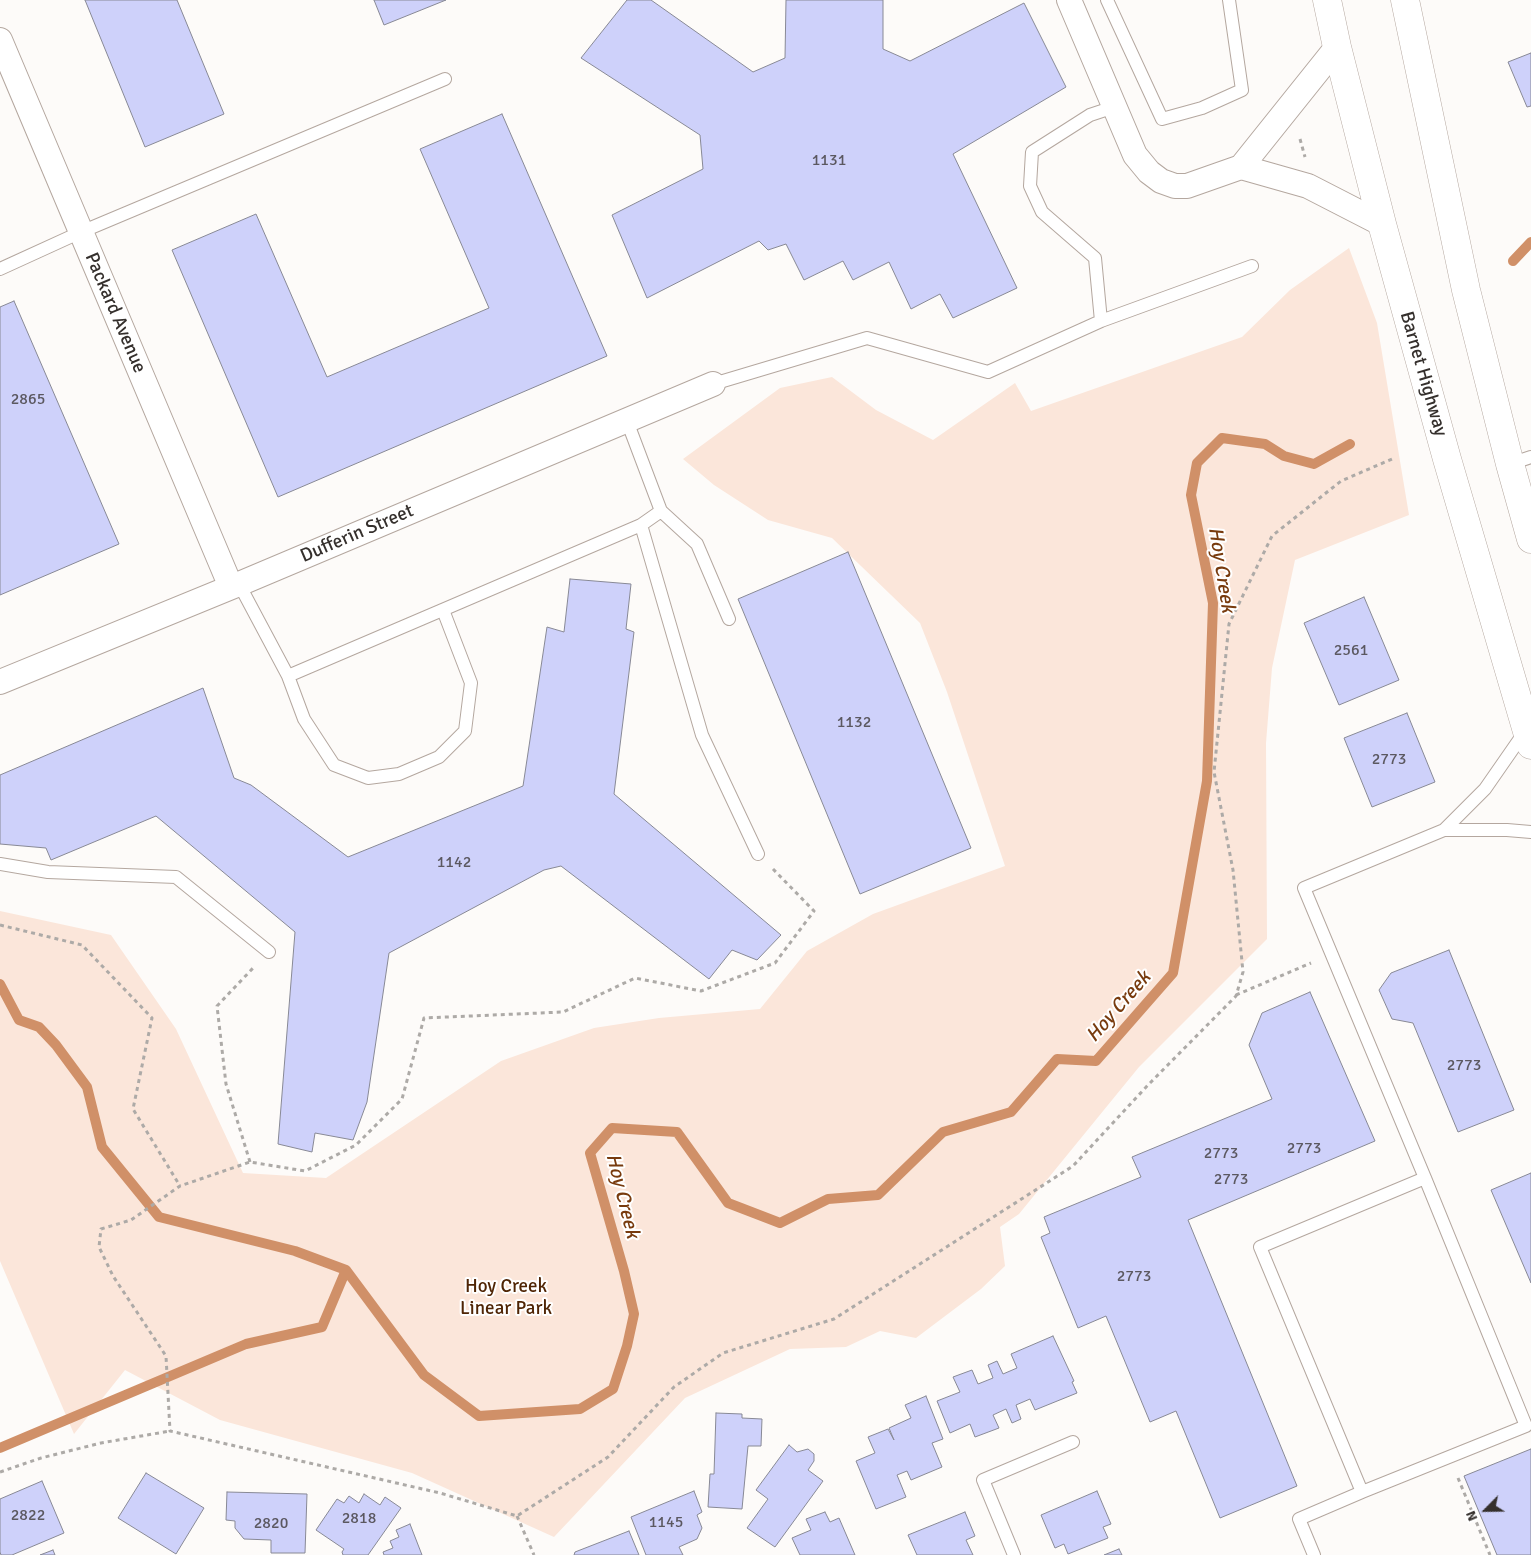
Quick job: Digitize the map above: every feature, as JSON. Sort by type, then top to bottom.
[{"type":"main road","name":"Barnet Highway","points":[[1328,0],[1337,47],[1382,224],[1528,738]]},
{"type":"main road","points":[[1406,0],[1466,290],[1520,460],[1531,539]]},
{"type":"street","points":[[1069,0],[1135,155],[1149,172],[1161,181],[1175,186],[1187,186],[1241,168],[1337,47]]},
{"type":"street","name":"Packard Avenue","points":[[0,40],[81,232],[235,585]]},
{"type":"street","points":[[1241,168],[1308,186],[1382,224]]},
{"type":"street","name":"Dufferin Street","points":[[0,682],[713,384]]},
{"type":"lane","points":[[1108,0],[1162,119],[1202,108],[1242,90],[1229,0]]},
{"type":"lane","points":[[0,269],[81,232],[445,79]]},
{"type":"lane","points":[[1101,321],[1095,258],[1042,212],[1030,186],[1032,152],[1090,115],[1114,107]]},
{"type":"lane","points":[[713,384],[867,338],[988,372],[1101,321],[1252,266]]},
{"type":"lane","points":[[627,421],[661,511],[697,544],[729,619]]},
{"type":"lane","points":[[288,676],[640,525],[661,511]]},
{"type":"lane","points":[[640,525],[702,735],[758,854]]},
{"type":"lane","points":[[235,585],[288,676],[304,719],[334,765],[368,778],[400,774],[439,757],[465,731],[471,683],[443,610]]},
{"type":"lane","points":[[1314,1555],[1299,1520],[1362,1492],[1526,1426],[1304,888],[1444,830],[1485,789],[1528,738]]},
{"type":"lane","points":[[1444,830],[1531,832]]},
{"type":"lane","points":[[0,864],[48,872],[176,877],[269,952]]},
{"type":"lane","points":[[1362,1492],[1260,1247],[1425,1178]]},
{"type":"lane","points":[[1014,1555],[983,1480],[1074,1442]]},
{"type":"path","points":[[1299,136],[1306,160]]},
{"type":"path","points":[[1236,996],[1243,972],[1233,870],[1214,772],[1229,624],[1272,536],[1341,481],[1392,459]]},
{"type":"path","points":[[170,1431],[166,1356],[112,1276],[98,1247],[101,1229],[131,1220],[180,1186],[250,1162],[305,1171],[356,1145],[402,1099],[424,1018],[563,1012],[635,978],[701,991],[775,963],[814,911],[758,854]]},
{"type":"path","points":[[0,925],[82,945],[152,1018],[133,1108],[180,1186]]},
{"type":"path","points":[[250,1162],[226,1084],[217,1006],[269,952]]},
{"type":"path","points":[[0,1472],[41,1458],[101,1443],[170,1431],[440,1493],[517,1516],[608,1457],[674,1387],[723,1353],[834,1319],[1073,1166],[1148,1085],[1236,996],[1332,954]]},
{"type":"path","points":[[1458,1478],[1490,1555]]},
{"type":"path","points":[[517,1516],[534,1555]]},
{"type":"green space","name":"Hoy Creek Linear Park","points":[[1349,248],[1377,323],[1409,515],[1295,560],[1272,668],[1266,743],[1267,939],[1139,1067],[1019,1214],[1000,1227],[1005,1266],[981,1289],[916,1338],[880,1331],[846,1347],[790,1349],[685,1398],[554,1537],[412,1473],[220,1420],[125,1370],[74,1434],[0,1261],[0,911],[111,935],[176,1029],[243,1173],[326,1178],[501,1061],[594,1028],[659,1018],[760,1009],[807,951],[873,914],[1005,866],[947,692],[920,623],[832,538],[768,520],[714,485],[683,459],[780,388],[832,377],[876,410],[933,440],[1015,383],[1031,411],[1242,337],[1290,290]]},
{"type":"building","points":[[85,0],[177,0],[224,114],[145,147]]},
{"type":"building","points":[[374,0],[446,0],[384,25]]},
{"type":"building","points":[[627,0],[651,0],[753,72],[785,58],[786,0],[883,0],[883,49],[910,61],[1024,3],[1066,87],[953,154],[1017,288],[953,318],[940,294],[911,309],[889,262],[853,280],[843,261],[804,280],[786,244],[768,250],[759,241],[647,298],[612,215],[703,169],[700,135],[581,58]]},
{"type":"building","points":[[1531,53],[1531,106],[1527,107],[1508,62]]},
{"type":"building","points":[[502,114],[607,356],[278,497],[172,250],[256,214],[327,377],[489,308],[420,149]]},
{"type":"building","points":[[14,301],[119,544],[0,595],[0,307]]},
{"type":"building","points":[[848,552],[971,848],[860,894],[738,599]]},
{"type":"building","points":[[570,579],[631,584],[626,629],[634,632],[614,794],[781,935],[757,960],[732,950],[709,979],[561,866],[544,870],[389,953],[367,1102],[353,1140],[315,1133],[312,1152],[278,1144],[295,932],[156,816],[51,860],[46,848],[0,844],[0,775],[203,688],[234,778],[251,785],[348,857],[523,786],[547,627],[564,632]]},
{"type":"building","points":[[1364,597],[1399,680],[1339,705],[1304,623]]},
{"type":"building","points":[[1407,713],[1435,782],[1372,807],[1344,738]]},
{"type":"building","points":[[1449,950],[1514,1110],[1458,1132],[1413,1023],[1392,1019],[1379,990],[1391,973]]},
{"type":"building","points":[[1310,992],[1375,1141],[1188,1220],[1297,1486],[1220,1518],[1176,1411],[1150,1422],[1106,1316],[1078,1328],[1041,1237],[1050,1233],[1044,1217],[1141,1177],[1132,1157],[1272,1099],[1249,1045],[1262,1013]]},
{"type":"building","points":[[1531,1173],[1531,1283],[1491,1190]]},
{"type":"building","points":[[1053,1336],[1074,1381],[1072,1382],[1077,1393],[1035,1410],[1030,1399],[1016,1405],[1021,1419],[1012,1423],[1006,1409],[993,1415],[999,1428],[975,1437],[970,1424],[950,1433],[937,1401],[960,1392],[953,1377],[972,1370],[978,1384],[993,1378],[988,1365],[997,1361],[1003,1374],[1017,1368],[1011,1354]]},
{"type":"building","points":[[926,1396],[943,1439],[932,1443],[942,1467],[911,1480],[907,1471],[897,1475],[906,1497],[876,1509],[856,1461],[875,1453],[868,1437],[888,1429],[894,1440],[889,1428],[911,1418],[905,1405]]},
{"type":"building","points":[[716,1413],[742,1414],[742,1418],[762,1419],[761,1446],[748,1446],[742,1509],[708,1507],[710,1474],[714,1474]]},
{"type":"building","points":[[789,1445],[797,1452],[808,1449],[814,1454],[814,1461],[808,1470],[823,1481],[775,1547],[747,1528],[768,1499],[756,1490]]},
{"type":"building","points":[[1531,1449],[1531,1555],[1497,1555],[1464,1476]]},
{"type":"building","points":[[146,1473],[204,1508],[176,1554],[118,1518]]},
{"type":"building","points":[[42,1481],[64,1533],[12,1555],[1,1555],[0,1499]]},
{"type":"building","points":[[694,1491],[702,1512],[697,1515],[702,1528],[697,1539],[679,1547],[683,1555],[646,1555],[631,1517]]},
{"type":"building","points":[[1097,1491],[1111,1524],[1103,1527],[1108,1538],[1068,1554],[1064,1544],[1055,1548],[1041,1515]]},
{"type":"building","points":[[227,1492],[307,1494],[305,1553],[271,1553],[271,1540],[244,1539],[235,1528],[235,1521],[226,1520]]},
{"type":"building","points":[[364,1494],[380,1505],[385,1497],[401,1508],[368,1555],[343,1555],[344,1549],[316,1530],[337,1499],[344,1503],[349,1496],[359,1503]]},
{"type":"building","points":[[825,1512],[830,1522],[839,1518],[855,1555],[800,1555],[792,1538],[811,1530],[806,1519]]},
{"type":"building","points":[[965,1512],[975,1536],[966,1540],[973,1555],[917,1555],[908,1535]]},
{"type":"building","points":[[410,1524],[422,1555],[384,1555],[383,1552],[393,1548],[390,1541],[399,1537],[396,1530]]},
{"type":"building","points":[[629,1531],[639,1555],[574,1555],[575,1552]]},
{"type":"building","points":[[1119,1549],[1122,1555],[1104,1555]]},
{"type":"building","points":[[53,1550],[55,1555],[40,1555]]},
{"type":"waterway","name":"Hoy Creek","points":[[1513,261],[1531,242]]},
{"type":"waterway","name":"Hoy Creek","points":[[0,984],[19,1020],[39,1027],[56,1045],[87,1087],[102,1147],[159,1217],[295,1251],[346,1270],[424,1375],[479,1416],[580,1409],[613,1389],[627,1346],[634,1314],[624,1271],[590,1153],[612,1128],[677,1132],[728,1203],[780,1223],[828,1199],[878,1195],[943,1132],[1011,1112],[1057,1059],[1096,1061],[1173,973],[1207,781],[1213,603],[1191,495],[1197,463],[1222,438],[1265,444],[1284,456],[1314,464],[1350,444]]},
{"type":"waterway","points":[[0,1448],[246,1344],[322,1327],[346,1270]]}]
